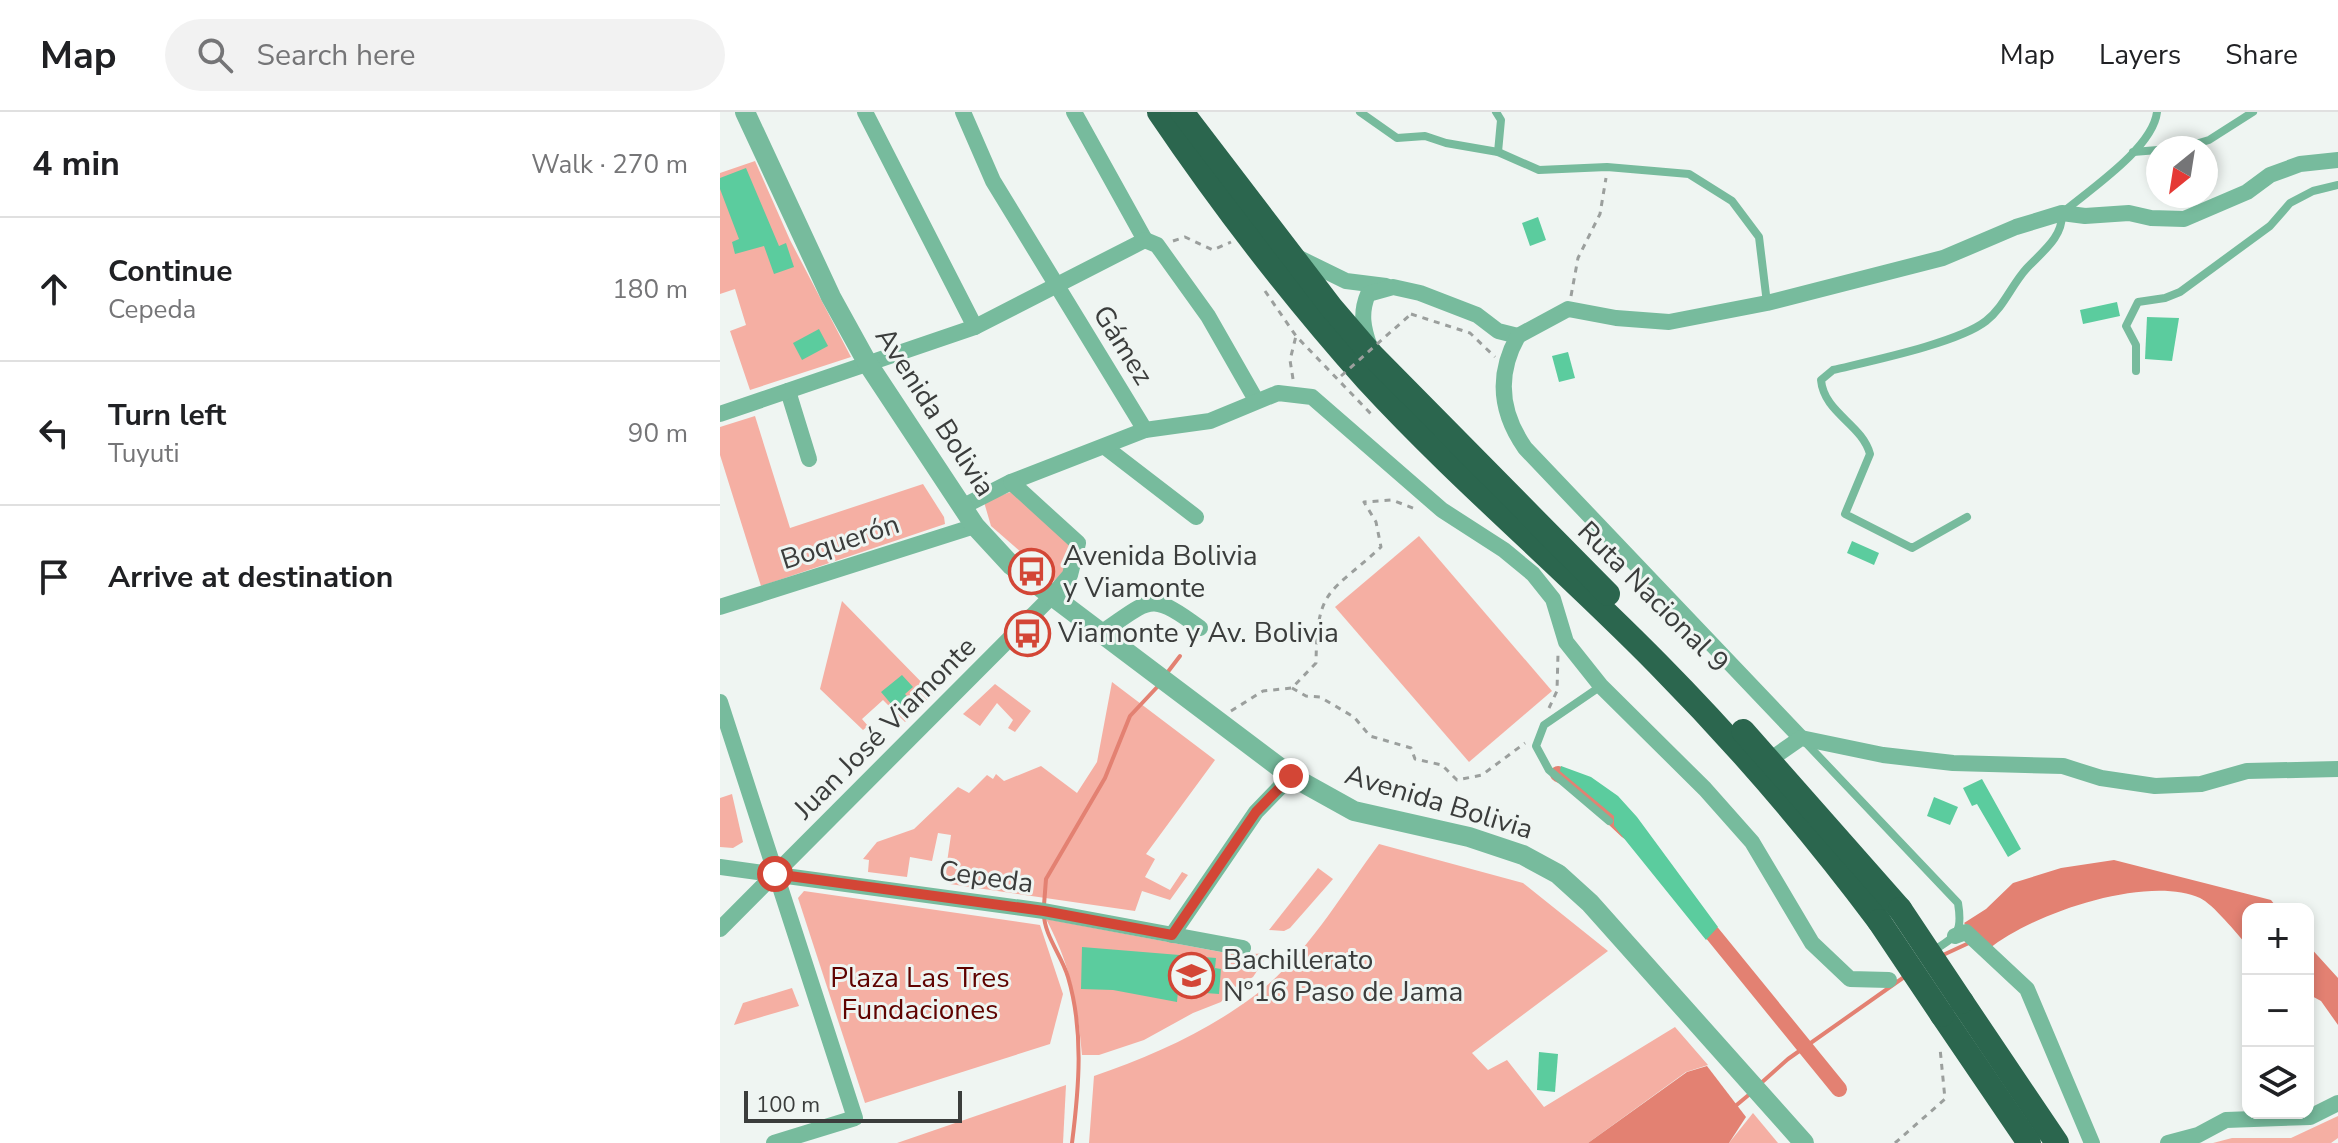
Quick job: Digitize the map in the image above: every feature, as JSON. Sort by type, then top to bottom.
[{"type":"highway","name":"Ruta Nacional 9","points":[[1159,112],[1250,238],[1367,380],[1715,724],[1814,834],[1879,921],[1952,1008],[2057,1143]]},
{"type":"highway","name":"Ruta Nacional 9","points":[[1182,112],[1290,254],[1373,356],[1771,759],[1900,909],[2029,1143]]},
{"type":"street","name":"Avenida Bolivia","points":[[745,112],[831,297],[868,364],[975,526],[1011,565],[1291,776],[1354,811],[1469,837],[1543,863],[1590,903],[1804,1143]]},
{"type":"street","points":[[865,112],[975,327]]},
{"type":"street","name":"Gámez","points":[[963,112],[993,181],[1145,430]]},
{"type":"street","points":[[1074,112],[1145,240],[1157,245],[1208,316],[1256,400]]},
{"type":"street","points":[[2338,160],[2300,164],[2270,175],[2234,199],[2184,219],[2151,218],[2129,213],[2085,216],[2062,213],[1943,258],[1767,303],[1669,322],[1616,318],[1568,309],[1518,336],[1506,369],[1503,403],[1511,429],[1525,448],[1801,738],[1883,755],[1953,763],[2063,766],[2101,778],[2155,786],[2201,784],[2247,771],[2338,769]]},
{"type":"street","points":[[720,414],[975,327],[1145,240]]},
{"type":"street","points":[[1290,254],[1346,281],[1393,287],[1460,307],[1498,331],[1518,336]]},
{"type":"street","points":[[1373,356],[1363,329],[1362,307],[1368,294],[1393,287]]},
{"type":"street","points":[[788,391],[809,459]]},
{"type":"street","points":[[962,507],[1011,482],[1145,430],[1210,421],[1256,400],[1292,392],[1312,397],[1442,510],[1504,550],[1533,574],[1553,599],[1566,642],[1601,686],[1705,789],[1752,842],[1812,943],[1839,972],[1850,979],[1889,980]]},
{"type":"street","points":[[1105,447],[1196,517]]},
{"type":"street","name":"Juan José Viamonte","points":[[720,929],[1070,575],[1078,543],[1011,482]]},
{"type":"street","name":"Boquerón","points":[[720,607],[975,526]]},
{"type":"street","points":[[1101,633],[1145,603],[1169,604],[1200,628]]},
{"type":"street","points":[[720,702],[855,1118],[774,1143]]},
{"type":"street","points":[[1771,759],[1801,738]]},
{"type":"street","points":[[1172,935],[1256,812],[1291,776]]},
{"type":"street","name":"Cepeda","points":[[720,867],[1044,911],[1243,948]]},
{"type":"street","points":[[1955,936],[1966,932],[2027,989],[2092,1143]]},
{"type":"street","points":[[2168,1143],[2198,1135],[2226,1120],[2310,1117],[2338,1103]]},
{"type":"lane","points":[[1360,112],[1397,138],[1425,136],[1498,152],[1539,170],[1607,167],[1689,174],[1732,201],[1759,237],[1767,303]]},
{"type":"lane","points":[[1496,112],[1501,120],[1498,152]]},
{"type":"lane","points":[[1967,517],[1912,548],[1845,514],[1870,454],[1867,443],[1827,400],[1821,380],[1833,370],[1932,344],[1985,323],[2022,273],[2053,242],[2063,226],[2062,213],[2133,152],[2147,136],[2157,112]]},
{"type":"lane","points":[[2215,136],[2253,112]]},
{"type":"lane","points":[[2133,152],[2146,151]]},
{"type":"lane","points":[[2136,371],[2136,345],[2126,326],[2138,302],[2180,292],[2270,226],[2290,203],[2313,191],[2338,185]]},
{"type":"lane","points":[[1601,686],[1544,725],[1536,746],[1549,770],[1609,821]]},
{"type":"lane","points":[[1801,738],[1958,903],[1961,923],[1955,936],[1889,980]]},
{"type":"path","points":[[1568,309],[1578,258],[1600,214],[1607,167]]},
{"type":"path","points":[[1163,232],[1174,242],[1185,237],[1213,250],[1233,241]]},
{"type":"path","points":[[1341,376],[1411,314],[1470,333],[1506,369]]},
{"type":"path","points":[[1292,392],[1290,360],[1296,336]]},
{"type":"path","points":[[1292,688],[1316,663],[1316,620],[1327,594],[1381,547],[1376,522],[1364,502],[1392,500],[1428,514],[1442,510]]},
{"type":"path","points":[[1544,716],[1557,691],[1556,657],[1566,642]]},
{"type":"path","points":[[1218,721],[1263,691],[1292,688],[1306,696],[1320,697],[1354,717],[1370,736],[1411,748],[1415,759],[1442,765],[1457,780],[1482,775],[1529,740]]},
{"type":"path","points":[[1895,1143],[1945,1099],[1940,1044]]},
{"type":"green space","points":[[755,161],[790,240],[851,357],[750,390],[730,331],[746,325],[735,289],[720,294],[720,173]]},
{"type":"green space","points":[[755,416],[790,528],[923,484],[944,517],[945,524],[761,586],[720,455],[720,427]]},
{"type":"green space","points":[[1013,491],[1071,544],[1068,568],[1054,581],[991,526],[984,502]]},
{"type":"green space","points":[[1419,536],[1552,691],[1469,762],[1335,607]]},
{"type":"green space","points":[[842,601],[933,694],[905,722],[883,700],[862,719],[868,726],[863,730],[820,689]]},
{"type":"green space","points":[[1112,682],[1215,760],[1146,854],[1155,859],[1145,877],[1170,890],[1182,872],[1188,875],[1170,900],[1142,891],[1135,911],[950,884],[945,876],[951,835],[938,833],[932,861],[910,857],[907,877],[868,872],[869,860],[863,859],[877,842],[914,829],[958,787],[969,793],[987,775],[993,779],[996,774],[1004,781],[1041,766],[1077,793],[1097,762]]},
{"type":"green space","points":[[995,684],[1031,711],[1015,732],[1008,728],[1013,720],[997,703],[980,726],[963,714]]},
{"type":"green space","points":[[732,794],[743,842],[733,848],[720,847],[720,798]]},
{"type":"green space","points":[[1379,844],[1523,883],[1608,951],[1472,1053],[1488,1070],[1507,1060],[1544,1107],[1675,1027],[1708,1065],[1686,1072],[1588,1143],[1089,1143],[1094,1076],[1177,1042],[1217,1021],[1254,996],[1306,945]]},
{"type":"green space","points":[[1318,868],[1333,879],[1290,928],[1284,931],[1269,930]]},
{"type":"green space","name":"Plaza Las Tres Fundaciones","points":[[804,891],[1040,925],[1063,994],[1050,1044],[865,1103],[798,898]]},
{"type":"green space","points":[[1046,919],[1237,955],[1269,953],[1253,977],[1230,990],[1221,1002],[1193,1013],[1144,1040],[1099,1055],[1082,1055],[1072,984]]},
{"type":"green space","points":[[792,988],[799,1006],[734,1025],[743,1003]]},
{"type":"green space","points":[[1066,1085],[1063,1143],[897,1143]]},
{"type":"green space","points":[[1753,1113],[1778,1143],[1729,1143]]},
{"type":"green space","points":[[2338,1116],[2338,1138],[2331,1143],[2213,1143],[2232,1138],[2291,1138]]},
{"type":"shaded area","points":[[2114,860],[2273,903],[2242,903],[2242,939],[2205,901],[2177,892],[2121,894],[2090,901],[2032,923],[1989,949],[1964,923],[1986,909],[2013,883],[2061,868]]},
{"type":"shaded area","points":[[2314,952],[2338,978],[2338,1025],[2321,1001],[2314,997]]},
{"type":"shaded area","points":[[1707,1066],[1746,1117],[1729,1143],[1588,1143],[1687,1072]]},
{"type":"building","points":[[746,168],[779,246],[786,243],[794,267],[774,274],[764,246],[735,254],[732,242],[739,239],[720,189],[720,178]]},
{"type":"building","points":[[1538,217],[1546,240],[1530,246],[1522,223]]},
{"type":"building","points":[[2117,302],[2120,316],[2083,324],[2080,310]]},
{"type":"building","points":[[2147,317],[2179,318],[2172,361],[2145,359]]},
{"type":"building","points":[[819,329],[828,346],[802,360],[793,343]]},
{"type":"building","points":[[1568,352],[1575,378],[1559,382],[1552,356]]},
{"type":"building","points":[[1852,541],[1879,553],[1874,565],[1847,553]]},
{"type":"building","points":[[902,675],[913,687],[905,694],[911,701],[898,712],[881,692]]},
{"type":"building","points":[[1561,766],[1591,777],[1618,796],[1637,817],[1718,927],[1706,940],[1614,826],[1614,816],[1560,771]]},
{"type":"building","points":[[1982,779],[2021,849],[2008,857],[1977,804],[1972,806],[1963,788]]},
{"type":"building","points":[[1934,797],[1958,807],[1950,825],[1927,816]]},
{"type":"building","name":"Bachillerato Nº16 Paso de Jama","points":[[1082,947],[1216,958],[1215,968],[1221,969],[1219,994],[1178,991],[1177,1002],[1113,990],[1081,989]]},
{"type":"building","points":[[1539,1052],[1558,1054],[1555,1092],[1537,1090]]},
{"type":"waterway","points":[[1167,673],[1180,656]]},
{"type":"waterway","points":[[1044,905],[1046,879],[1105,778],[1130,716],[1160,684]]},
{"type":"waterway","points":[[1558,774],[1575,782],[1627,831]]},
{"type":"waterway","points":[[1044,914],[1047,930],[1068,977],[1076,1018],[1078,1081],[1072,1143]]},
{"type":"waterway","points":[[1712,933],[1839,1089]]},
{"type":"waterway","points":[[1943,955],[1971,942]]},
{"type":"waterway","points":[[1760,1084],[1788,1059],[1907,975]]},
{"type":"waterway","points":[[1733,1108],[1751,1093]]},
{"type":"place","name":"Avenida Bolivia y Viamonte","points":[[1032,572]]},
{"type":"place","name":"Viamonte y Av. Bolivia","points":[[1027,633]]},
{"type":"place","name":"Bachillerato Nº16 Paso de Jama","points":[[1192,976]]},
{"type":"route","points":[[775,874],[1044,911],[1172,935],[1208,878],[1256,812],[1291,776]]}]
